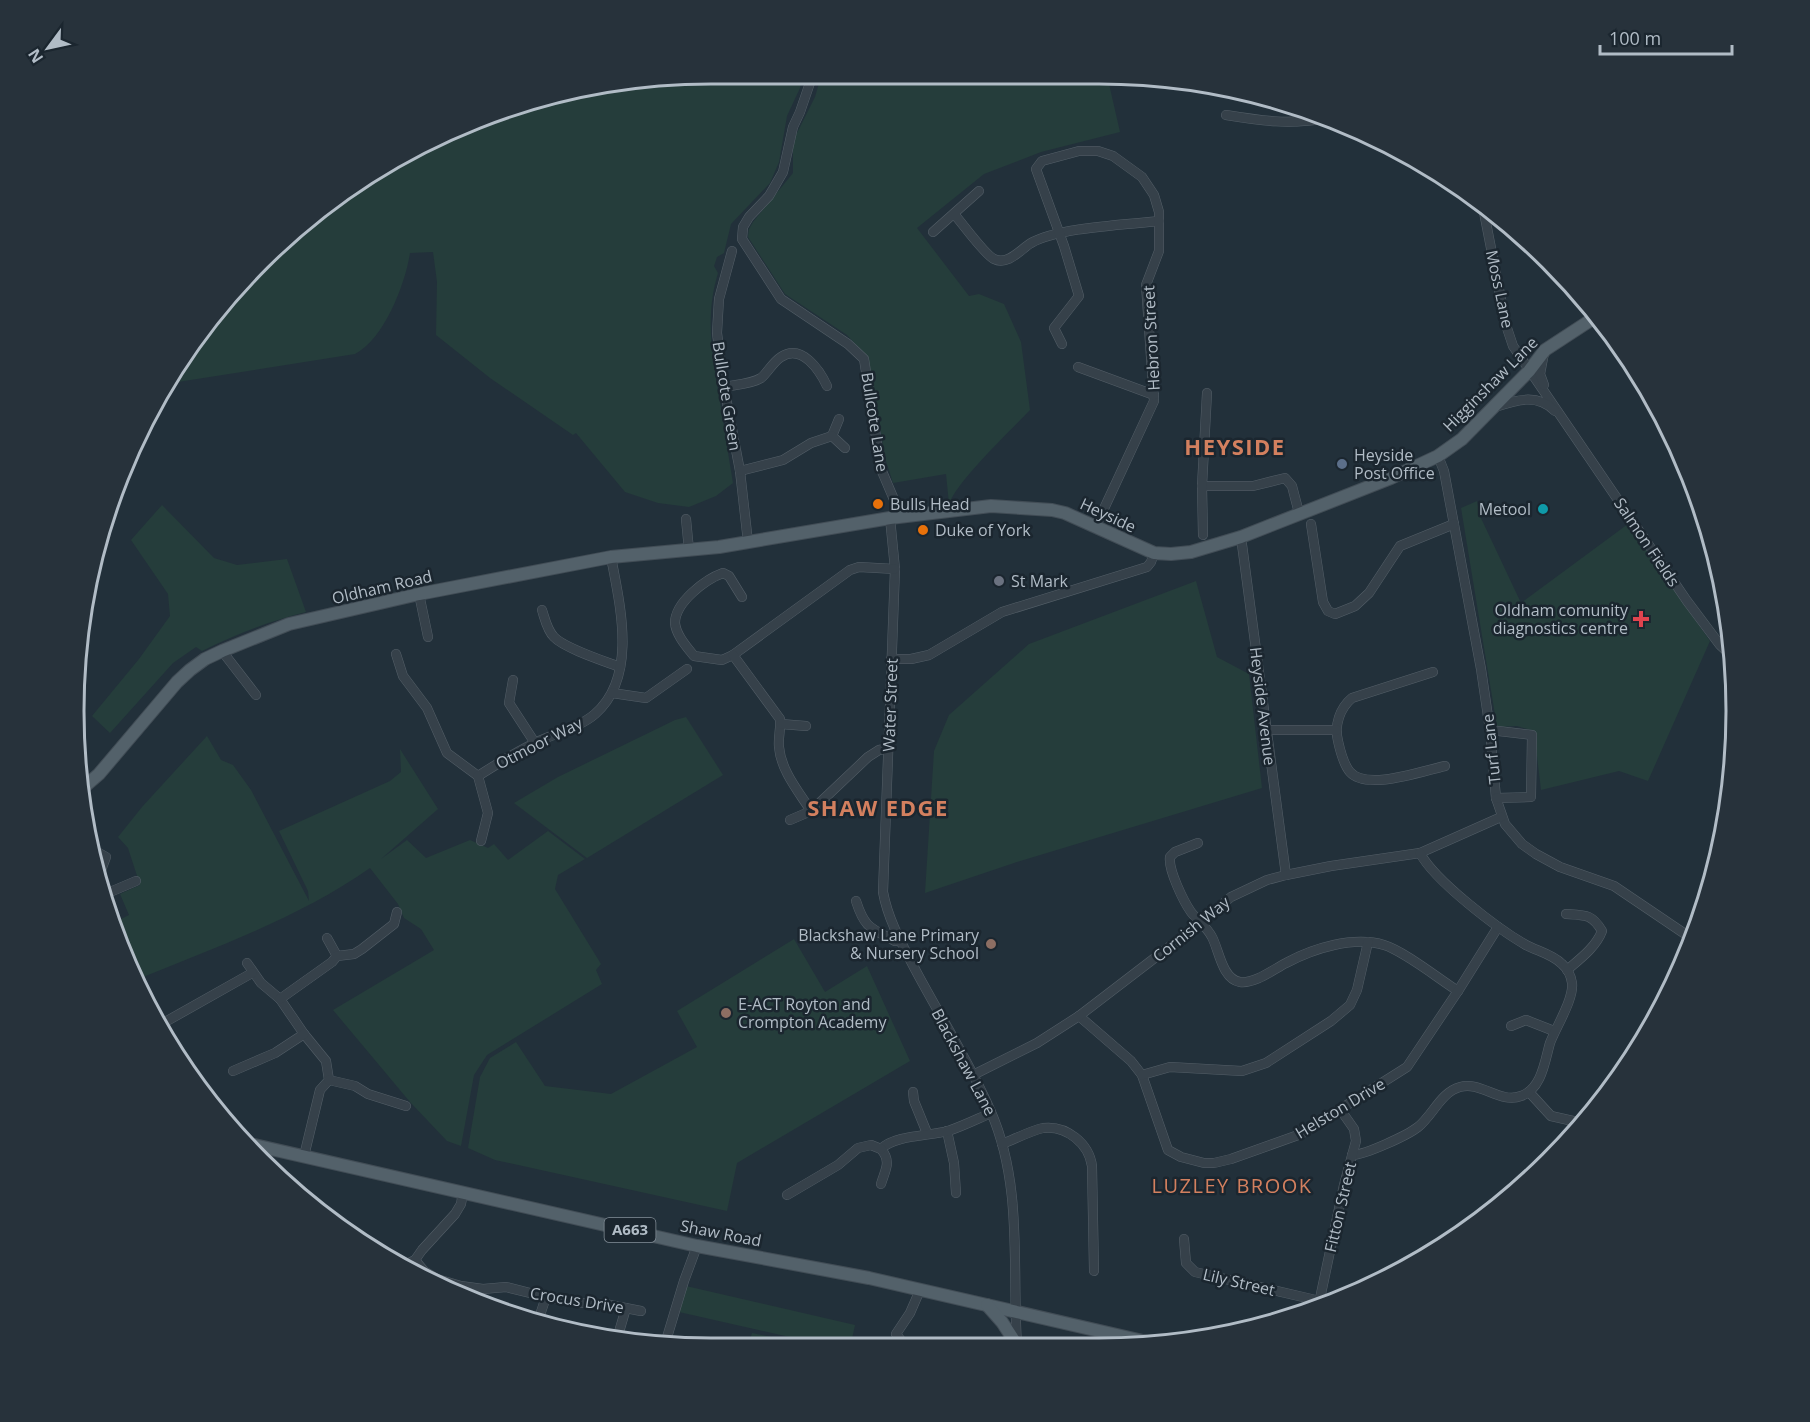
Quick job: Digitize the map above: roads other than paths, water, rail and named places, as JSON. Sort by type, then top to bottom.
[{"type":"main road","name":"Higginshaw Lane","points":[[1438,456],[1462,439],[1530,371],[1545,350],[1589,321]]},
{"type":"main road","name":"Heyside","points":[[748,542],[895,517],[992,506],[1052,510],[1077,518],[1154,553],[1191,552],[1241,537],[1391,478],[1438,456]]},
{"type":"main road","name":"Oldham Road","points":[[88,783],[99,774],[177,682],[205,659],[289,624],[419,594],[611,557],[748,542]]},
{"type":"main road","name":"Shaw Road","points":[[261,1147],[697,1246],[920,1290],[1127,1337]]},
{"type":"main road","points":[[987,1305],[1012,1338]]},
{"type":"street","name":"Bullcote Lane","points":[[810,84],[793,127],[783,172],[770,196],[743,227],[742,239],[781,299],[848,344],[864,359],[881,469],[898,509],[895,517]]},
{"type":"street","points":[[1226,115],[1268,122],[1310,121]]},
{"type":"street","name":"Hebron Street","points":[[1060,234],[1036,169],[1042,161],[1079,151],[1098,151],[1113,156],[1142,177],[1154,195],[1159,221],[1159,250],[1146,285],[1154,401],[1095,528]]},
{"type":"street","points":[[933,232],[979,190]]},
{"type":"street","points":[[954,214],[995,260],[1014,256],[1031,243],[1060,234],[1159,221]]},
{"type":"street","name":"Moss Lane","points":[[1485,217],[1512,346],[1530,371]]},
{"type":"street","points":[[1060,234],[1079,296],[1054,328],[1062,344]]},
{"type":"street","name":"Bullcote Green","points":[[732,251],[717,315],[718,352],[740,471],[748,542]]},
{"type":"street","name":"Salmon Fields","points":[[1545,350],[1540,374],[1550,398]]},
{"type":"street","points":[[724,387],[759,379],[781,357],[788,354],[804,357],[813,363],[827,386]]},
{"type":"street","points":[[1078,368],[1154,395]]},
{"type":"street","name":"Salmon Fields","points":[[1530,371],[1687,601],[1723,648]]},
{"type":"street","points":[[1203,535],[1202,486],[1207,393]]},
{"type":"street","name":"Salmon Fields","points":[[1493,407],[1521,399],[1538,400],[1551,407],[1567,424]]},
{"type":"street","points":[[740,471],[783,460],[811,443],[832,436],[839,419]]},
{"type":"street","points":[[832,436],[845,448]]},
{"type":"street","name":"Turf Lane","points":[[1438,456],[1444,471],[1490,730],[1496,798],[1501,817],[1509,831],[1536,854],[1560,867],[1614,886],[1685,934]]},
{"type":"street","points":[[1202,486],[1253,486],[1285,478],[1292,486],[1299,513]]},
{"type":"street","name":"Water Street","points":[[883,892],[895,517]]},
{"type":"street","points":[[686,519],[689,550]]},
{"type":"street","points":[[1311,524],[1323,602],[1328,610],[1335,614],[1363,599],[1400,546],[1454,524]]},
{"type":"street","name":"Heyside Avenue","points":[[1241,537],[1286,875]]},
{"type":"street","points":[[891,659],[911,659],[928,655],[1002,612],[1147,567],[1154,553]]},
{"type":"street","name":"Otmoor Way","points":[[396,654],[403,676],[427,708],[447,753],[478,776],[535,743],[595,714],[612,693],[620,667],[623,635],[611,557]]},
{"type":"street","points":[[742,597],[729,576],[723,573],[685,599],[675,620],[678,632],[694,656],[722,660],[733,655],[850,570],[859,567],[895,569]]},
{"type":"street","points":[[419,594],[428,637]]},
{"type":"street","points":[[542,610],[546,623],[555,638],[585,654],[620,667]]},
{"type":"street","points":[[222,651],[256,695]]},
{"type":"street","points":[[733,655],[780,722],[779,750],[782,761],[811,811]]},
{"type":"street","points":[[612,693],[646,698],[687,669]]},
{"type":"street","points":[[1433,672],[1352,698],[1343,706],[1337,730],[1338,742],[1347,768],[1361,779],[1379,781],[1445,766]]},
{"type":"street","points":[[513,680],[509,702],[535,743]]},
{"type":"street","points":[[780,722],[806,726]]},
{"type":"street","points":[[1266,730],[1337,730]]},
{"type":"street","points":[[1490,730],[1532,735],[1531,797],[1496,798]]},
{"type":"street","points":[[790,820],[811,811],[868,757],[879,750],[889,748]]},
{"type":"street","points":[[478,776],[488,813],[481,841]]},
{"type":"street","name":"Cornish Way","points":[[973,1075],[1037,1043],[1079,1016],[1231,897],[1267,880],[1286,875],[1420,853],[1501,817]]},
{"type":"street","points":[[1198,843],[1175,852],[1169,861],[1184,900],[1192,914],[1212,937],[1229,975],[1235,980],[1242,982],[1258,978],[1290,960],[1322,948],[1368,942],[1400,953],[1458,991]]},
{"type":"street","points":[[1352,1155],[1384,1145],[1418,1128],[1448,1093],[1456,1088],[1471,1086],[1510,1098],[1520,1097],[1529,1092],[1537,1083],[1554,1031],[1571,995],[1572,982],[1561,963],[1498,927],[1469,904],[1425,862],[1420,853]]},
{"type":"street","points":[[111,892],[136,881]]},
{"type":"street","name":"Blackshaw Lane","points":[[883,892],[900,941],[973,1075],[992,1113],[1002,1144],[1011,1182],[1015,1235],[1017,1338]]},
{"type":"street","points":[[856,901],[862,919],[867,925],[895,942],[900,941]]},
{"type":"street","points":[[280,999],[337,956],[354,954],[362,949],[394,924],[397,912]]},
{"type":"street","points":[[1566,915],[1585,915],[1596,921],[1602,931],[1600,938],[1590,950],[1567,970]]},
{"type":"street","name":"Helston Drive","points":[[1079,1016],[1131,1061],[1142,1075],[1168,1150],[1181,1157],[1204,1163],[1231,1160],[1301,1134],[1407,1067],[1498,927]]},
{"type":"street","points":[[327,938],[337,956]]},
{"type":"street","points":[[1142,1075],[1170,1067],[1242,1071],[1266,1063],[1331,1021],[1350,1005],[1357,990],[1368,942]]},
{"type":"street","points":[[164,1017],[250,968],[261,983],[280,999],[326,1062],[329,1080]]},
{"type":"street","points":[[1511,1026],[1526,1020],[1554,1031]]},
{"type":"street","points":[[233,1071],[275,1053],[304,1034]]},
{"type":"street","points":[[329,1080],[355,1086],[369,1094],[406,1106]]},
{"type":"street","points":[[304,1156],[320,1090],[329,1080]]},
{"type":"street","points":[[913,1092],[914,1101],[927,1133]]},
{"type":"street","points":[[1529,1092],[1551,1116],[1573,1121]]},
{"type":"street","name":"Fitton Street","points":[[1320,1297],[1356,1141],[1353,1129],[1340,1109]]},
{"type":"street","points":[[881,1149],[889,1142],[947,1131],[992,1113]]},
{"type":"street","points":[[1002,1144],[1043,1128],[1051,1128],[1071,1134],[1085,1149],[1092,1167],[1094,1271]]},
{"type":"street","points":[[947,1131],[954,1163],[956,1193]]},
{"type":"street","points":[[787,1195],[838,1165],[858,1148],[872,1145],[881,1149],[886,1156],[888,1166],[881,1184]]},
{"type":"street","points":[[412,1262],[455,1214],[461,1204],[463,1192]]},
{"type":"street","name":"Lily Street","points":[[1184,1239],[1186,1263],[1195,1272],[1310,1302]]},
{"type":"street","points":[[667,1337],[697,1246]]},
{"type":"street","name":"Crocus Drive","points":[[415,1260],[420,1266]]},
{"type":"street","name":"Crocus Drive","points":[[470,1290],[506,1287],[546,1298],[605,1304],[641,1311]]},
{"type":"street","points":[[899,1338],[896,1334],[910,1313],[920,1290]]},
{"type":"street","points":[[541,1314],[546,1298]]},
{"type":"street","points":[[619,1331],[626,1308]]},
{"type":"place","name":"Heyside Post Office","points":[[1342,464]]},
{"type":"place","name":"Bulls Head","points":[[878,504]]},
{"type":"place","name":"Metool","points":[[1543,509]]},
{"type":"place","name":"Duke of York","points":[[923,530]]},
{"type":"place","name":"St Mark","points":[[999,581]]},
{"type":"place","name":"Oldham comunity diagnostics centre","points":[[1641,619]]},
{"type":"place","name":"Blackshaw Lane Primary & Nursery School","points":[[991,944]]},
{"type":"place","name":"E-ACT Royton and Crompton Academy","points":[[726,1013]]},
{"type":"district","name":"HEYSIDE","points":[[1235,447]]},
{"type":"district","name":"SHAW EDGE","points":[[878,808]]},
{"type":"district","name":"LUZLEY BROOK","points":[[1232,1186]]}]
